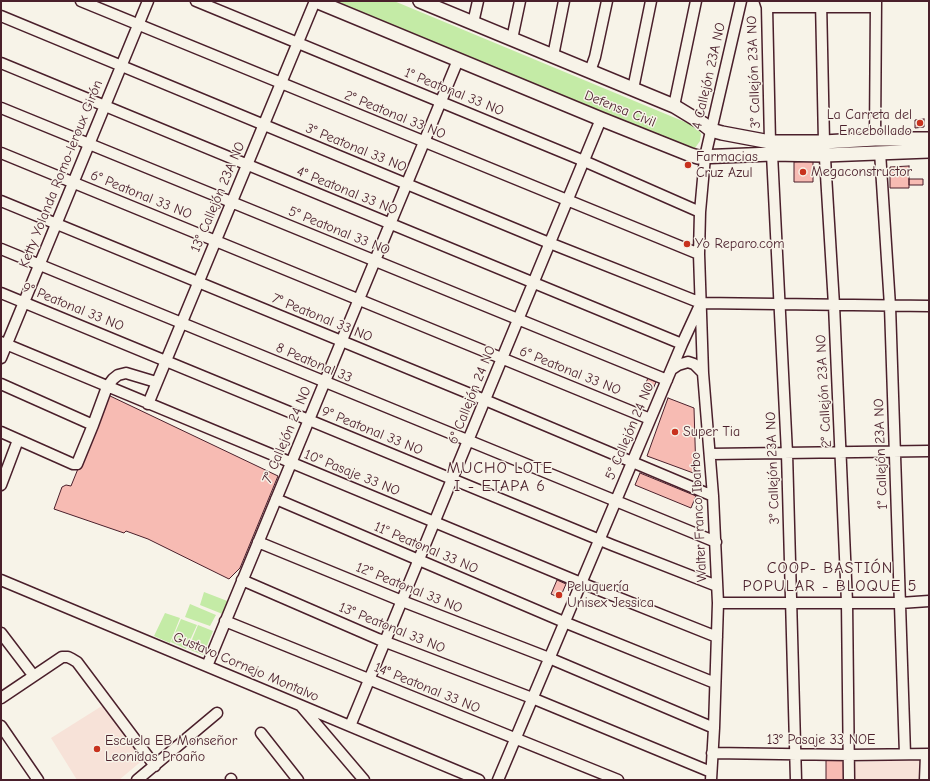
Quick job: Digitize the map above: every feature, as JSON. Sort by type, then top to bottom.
[{"type":"street","name":"2° Peatonal 33 NO","points":[[81,1],[699,254]]},
{"type":"street","name":"Ketty Yolanda Romo-leroux Girón","points":[[1,358],[4,343],[40,265],[148,1]]},
{"type":"street","name":"1° Peatonal 33 NO","points":[[196,1],[584,161],[700,212]]},
{"type":"street","name":"13° Callejón 23A NO","points":[[148,404],[316,1]]},
{"type":"street","name":"Defensa Civil","points":[[316,1],[691,155],[705,157],[824,142],[875,139],[929,139]]},
{"type":"street","name":"Defensa Civil","points":[[420,1],[433,4],[473,23],[674,106],[711,130],[771,148],[825,155],[929,151]]},
{"type":"street","points":[[473,23],[478,1]]},
{"type":"street","points":[[512,39],[520,1]]},
{"type":"street","points":[[554,56],[564,1]]},
{"type":"street","points":[[590,71],[595,57],[606,1]]},
{"type":"street","points":[[633,89],[651,1]]},
{"type":"street","points":[[674,106],[696,1]]},
{"type":"street","name":"4 Callejón 23A NO","points":[[705,157],[741,1]]},
{"type":"street","points":[[766,4],[876,4],[875,139]]},
{"type":"street","name":"3° Callejón 23A NO","points":[[766,4],[771,148],[787,453],[796,780]]},
{"type":"street","name":"2° Callejón 23A NO","points":[[821,4],[824,142],[834,305],[847,602],[850,755],[849,780]]},
{"type":"street","name":"3° Peatonal 33 NO","points":[[1,16],[550,243],[701,303]]},
{"type":"street","name":"7° Callejón 24 NO","points":[[207,666],[458,60]]},
{"type":"street","name":"4° Peatonal 33 NO","points":[[1,63],[682,344]]},
{"type":"street","name":"5° Peatonal 33 NO","points":[[1,108],[667,380]]},
{"type":"street","name":"6° Callejón 24 NO","points":[[350,726],[601,119]]},
{"type":"street","name":"1° Callejón 23A NO","points":[[880,152],[890,306],[904,754]]},
{"type":"street","name":"6° Peatonal 33 NO","points":[[1,153],[650,419]]},
{"type":"street","name":"Walter Franco Ibarbo","points":[[705,157],[700,212],[699,254],[703,374],[713,496],[718,603],[711,776]]},
{"type":"street","name":"7° Peatonal 33 NO","points":[[1,201],[485,400],[713,496]]},
{"type":"street","name":"8 Peatonal 33","points":[[1,249],[615,502],[716,542]]},
{"type":"street","name":"9° Peatonal 33 NO","points":[[1,293],[599,540],[717,586]]},
{"type":"street","points":[[701,303],[929,306]]},
{"type":"street","name":"5° Callejón 24 NO","points":[[498,780],[650,419],[701,303]]},
{"type":"street","name":"10° Pasaje 33 NO","points":[[4,343],[581,583],[717,637]]},
{"type":"street","points":[[671,370],[678,365],[688,362],[694,364],[703,374]]},
{"type":"street","points":[[1,432],[73,464],[77,464],[107,387],[113,379],[118,375],[126,373],[156,382]]},
{"type":"street","points":[[1,384],[93,426]]},
{"type":"street","points":[[1,485],[18,440]]},
{"type":"street","points":[[710,454],[929,451]]},
{"type":"street","name":"11° Peatonal 33 NO","points":[[276,499],[564,622],[715,683]]},
{"type":"street","name":"12° Peatonal 33 NO","points":[[258,542],[402,601],[549,658],[714,728]]},
{"type":"street","name":"Gustavo Cornejo Montalvo","points":[[1,580],[479,780]]},
{"type":"street","name":"13° Peatonal 33 NO","points":[[242,580],[385,641],[532,698],[711,776]]},
{"type":"street","points":[[718,603],[929,602]]},
{"type":"street","name":"14° Peatonal 33 NO","points":[[226,621],[618,780]]},
{"type":"street","points":[[1,633],[33,675]]},
{"type":"street","points":[[1,698],[33,675],[62,657],[68,657],[77,662],[155,766]]},
{"type":"street","points":[[300,705],[364,780]]},
{"type":"street","points":[[137,780],[217,713]]},
{"type":"street","points":[[1,726],[38,780]]},
{"type":"street","points":[[261,733],[298,780]]},
{"type":"street","name":"13° Pasaje 33 NOE","points":[[712,753],[850,755],[927,754]]},
{"type":"street","points":[[925,780],[927,754]]},
{"type":"shaded area","name":"Escuela EB Monseñor Leonidas Proaño","points":[[105,704],[144,759],[119,780],[77,780],[51,738]]},
{"type":"shaded area","points":[[921,760],[921,780],[855,780],[855,762]]},
{"type":"green space","points":[[325,1],[394,1],[697,127],[701,134],[700,141],[695,148],[692,149]]},
{"type":"green space","points":[[204,592],[230,602],[225,615],[200,605]]},
{"type":"green space","points":[[190,604],[216,615],[210,626],[185,617]]},
{"type":"green space","points":[[165,613],[180,618],[170,643],[154,636]]},
{"type":"green space","points":[[181,619],[197,625],[186,649],[171,642]]},
{"type":"green space","points":[[198,625],[213,631],[203,655],[188,649]]},
{"type":"building","name":"La Carreta del Encebollado","points":[[924,119],[924,127],[915,128],[915,120]]},
{"type":"building","name":"Megaconstructor","points":[[813,161],[813,182],[794,182],[794,162]]},
{"type":"building","points":[[909,166],[909,188],[890,188],[890,167]]},
{"type":"building","points":[[909,179],[923,179],[923,185],[909,185]]},
{"type":"building","points":[[648,378],[656,382],[653,389],[645,385]]},
{"type":"building","points":[[108,395],[278,476],[240,568],[229,579],[148,539],[126,531],[124,533],[54,509],[62,487],[66,485],[71,486]]},
{"type":"building","name":"Super Tia","points":[[668,398],[694,408],[696,474],[647,456]]},
{"type":"building","points":[[640,473],[696,496],[691,508],[635,485]]},
{"type":"building","points":[[557,580],[566,584],[560,598],[551,594]]},
{"type":"building","points":[[826,759],[844,759],[845,780],[826,780]]},
{"type":"place","name":"La Carreta del Encebollado","points":[[920,123]]},
{"type":"place","name":"Farmacias Cruz Azul","points":[[688,165]]},
{"type":"place","name":"Megaconstructor","points":[[803,172]]},
{"type":"place","name":"Yo Reparo.com","points":[[687,244]]},
{"type":"place","name":"Super Tia","points":[[675,432]]},
{"type":"place","name":"Peluquería Unisex Jessica","points":[[559,595]]},
{"type":"place","name":"Escuela EB Monseñor Leonidas Proaño","points":[[97,749]]},
{"type":"district","name":"MUCHO LOTE I - ETAPA 6","points":[[500,477]]},
{"type":"district","name":"COOP- BASTIÓN POPULAR - BLOQUE 5","points":[[830,577]]}]
